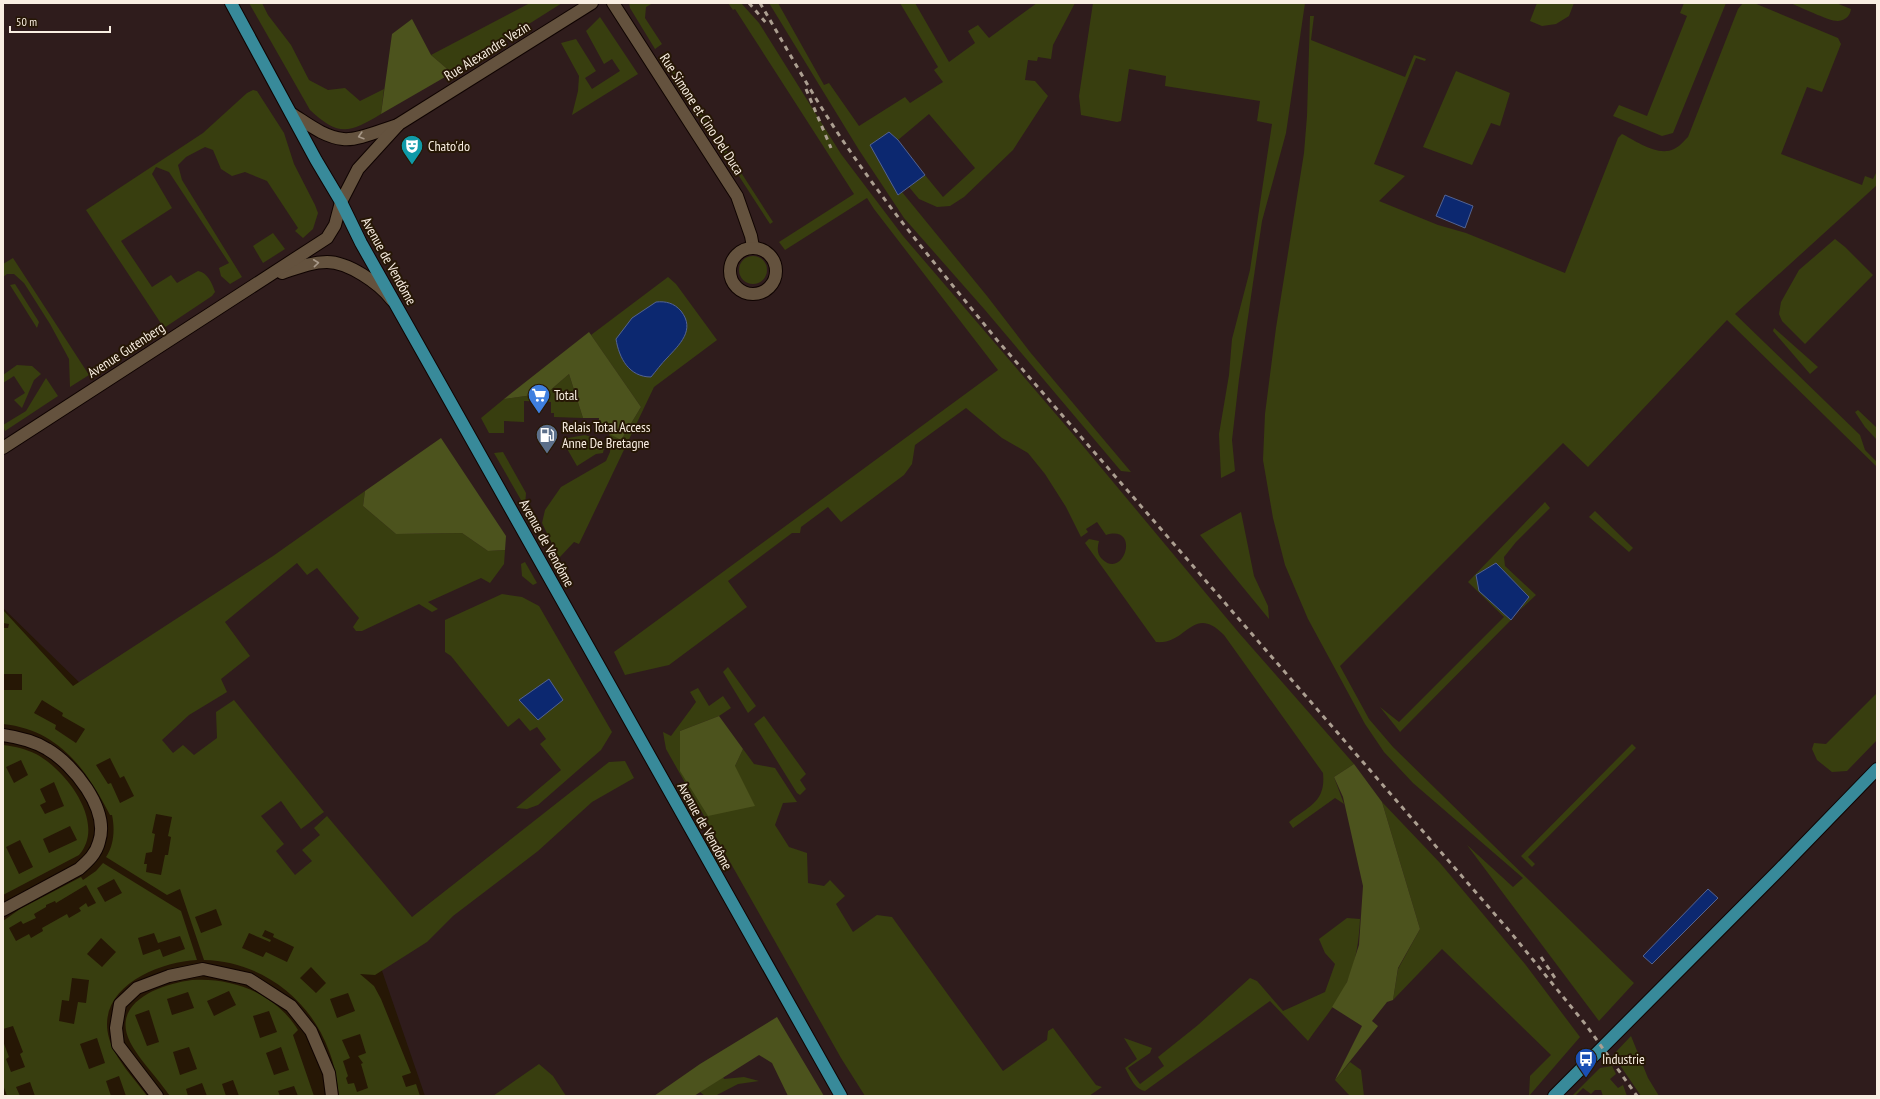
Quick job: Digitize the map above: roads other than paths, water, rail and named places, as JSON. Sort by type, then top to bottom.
[{"type":"main road","name":"Avenue de Vendôme","points":[[231,3],[321,169],[341,202],[361,243],[841,1096]]},
{"type":"main road","points":[[1554,1096],[1774,875],[1877,768]]},
{"type":"street","name":"Rue Alexandre Vezin","points":[[292,114],[322,133],[342,139],[353,139],[399,124],[592,3]]},
{"type":"street","name":"Rue Simone et Cino Del Duca","points":[[613,3],[737,196],[751,236],[753,247]]},
{"type":"street","name":"Rue Alexandre Vezin","points":[[341,202],[358,169],[399,124]]},
{"type":"street","name":"Avenue Gutenberg","points":[[3,448],[327,238],[335,225],[341,202]]},
{"type":"street","name":"Avenue Gutenberg","points":[[266,278],[308,264],[328,262],[347,266],[367,278],[383,291],[400,312]]},
{"type":"street","points":[[3,735],[24,740],[46,748],[64,761],[80,778],[94,803],[99,816],[101,828],[100,841],[95,852],[88,861],[79,868],[3,910]]},
{"type":"street","points":[[157,1096],[118,1045],[116,1028],[120,1004],[137,988],[169,976],[203,969],[249,979],[291,1006],[311,1031],[329,1073],[332,1096]]},
{"type":"water","points":[[889,132],[898,140],[925,175],[898,195],[870,145]]},
{"type":"water","points":[[1445,195],[1473,206],[1465,228],[1436,216]]},
{"type":"water","points":[[656,302],[670,303],[676,306],[681,311],[687,325],[681,342],[651,377],[637,374],[626,365],[617,346],[616,339],[632,318]]},
{"type":"water","points":[[1496,563],[1529,597],[1511,620],[1479,591],[1476,575]]},
{"type":"water","points":[[549,679],[563,700],[538,720],[519,700]]},
{"type":"water","points":[[1708,889],[1718,898],[1652,964],[1643,956]]},
{"type":"railway","points":[[749,3],[767,24]]},
{"type":"railway","points":[[760,3],[838,133],[867,176],[922,247],[997,340],[1512,934],[1586,1025],[1637,1096]]},
{"type":"railway","points":[[806,89],[831,148]]},
{"type":"railway","points":[[1541,957],[1557,981]]},
{"type":"place","name":"Chato'do","points":[[412,166]]},
{"type":"place","name":"Total","points":[[539,414]]},
{"type":"place","name":"Relais Total Access Anne De Bretagne","points":[[547,454]]},
{"type":"place","name":"Industrie","points":[[1586,1078]]}]
